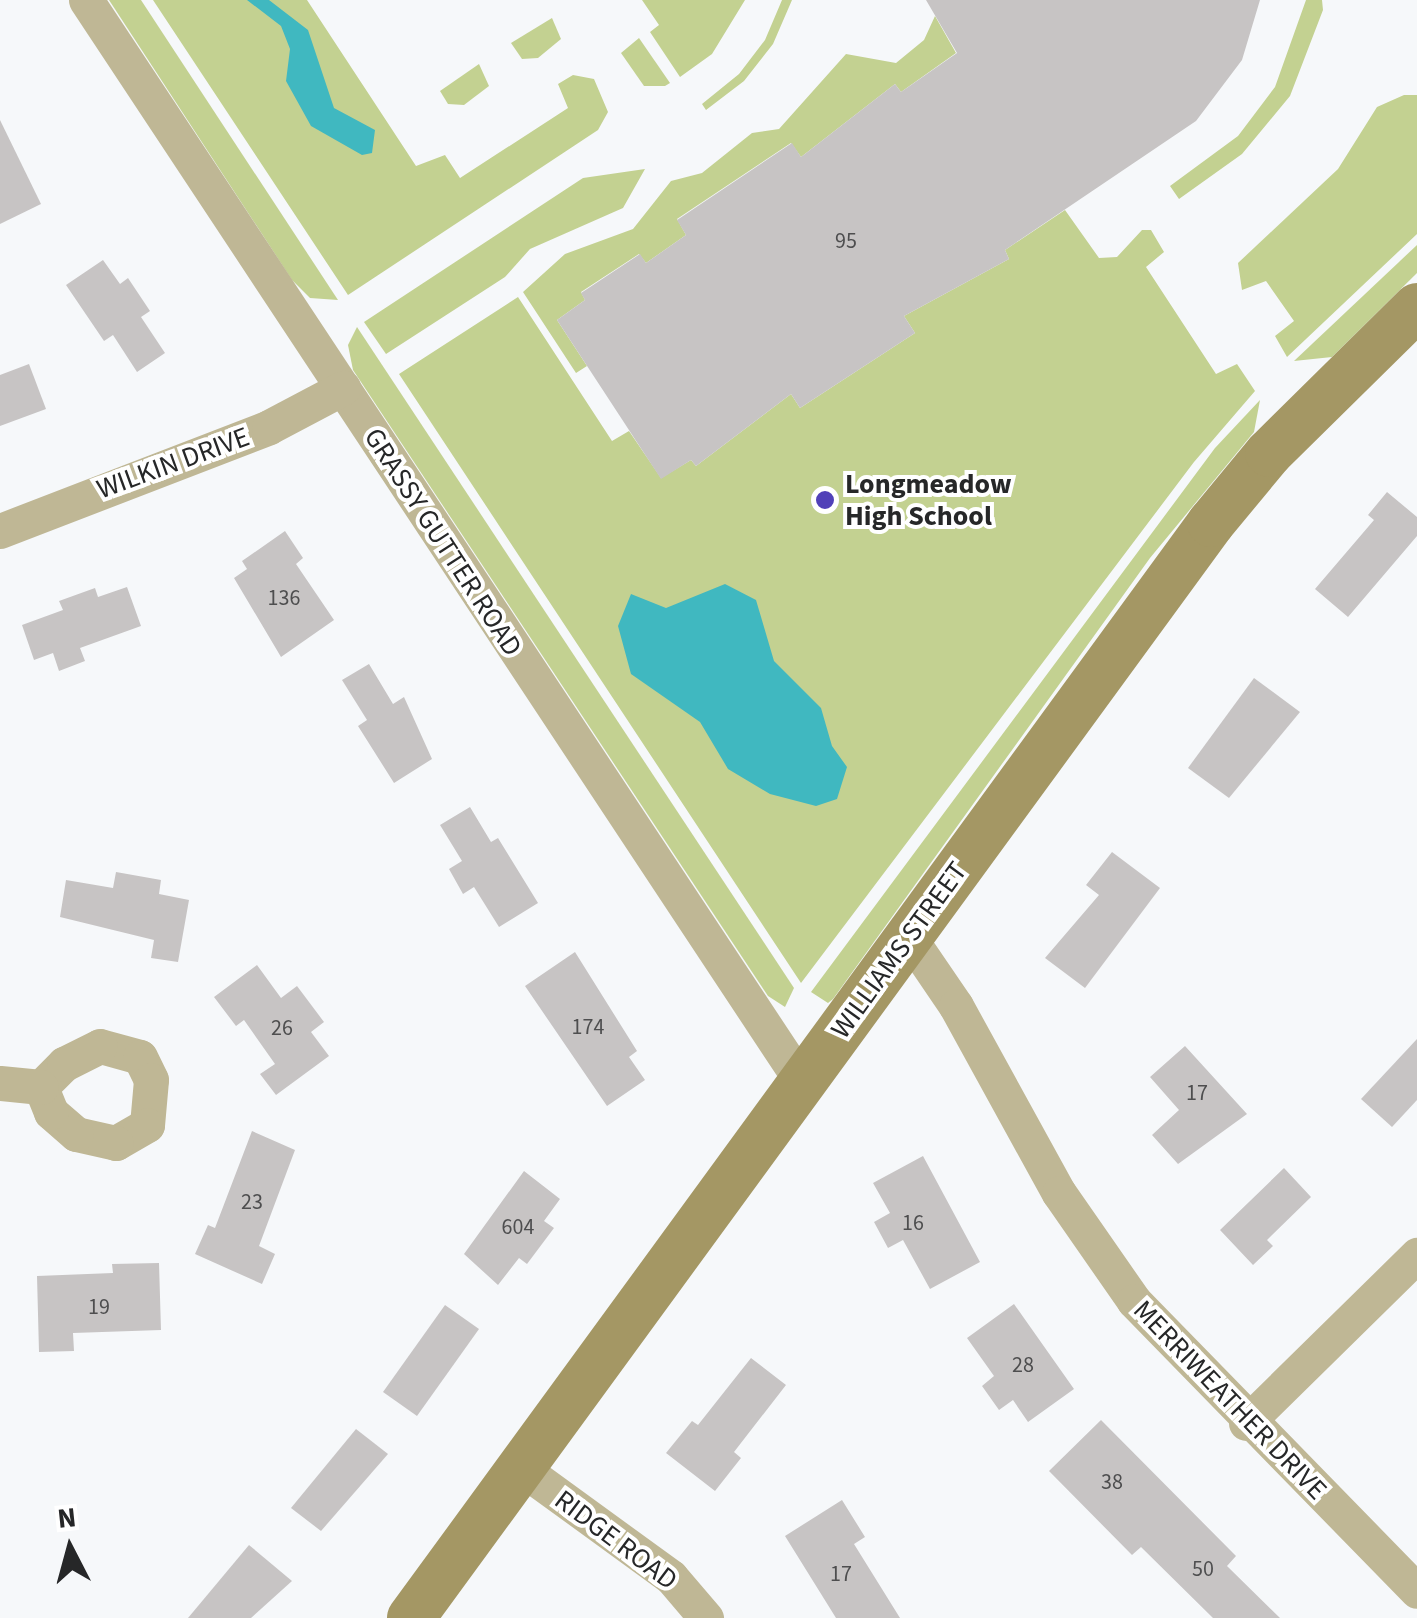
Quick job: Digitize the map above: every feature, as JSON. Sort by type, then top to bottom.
[{"type":"main road","name":"WILLIAMS STREET","points":[[411,1618],[1211,523],[1269,453],[1417,307]]},
{"type":"street","name":"GRASSY GUTTER ROAD","points":[[86,0],[802,1082]]},
{"type":"street","name":"WILKIN DRIVE","points":[[0,531],[268,427],[342,388]]},
{"type":"street","name":"MERRIWEATHER DRIVE","points":[[909,937],[1095,1248],[1176,1352],[1417,1592]]},
{"type":"street","points":[[0,1083],[40,1087]]},
{"type":"street","points":[[1246,1423],[1417,1256]]},
{"type":"street","name":"RIDGE ROAD","points":[[522,1468],[671,1578],[706,1618]]},
{"type":"green space","points":[[109,0],[141,0],[338,300],[310,298],[292,280]]},
{"type":"green space","points":[[153,0],[307,0],[416,166],[445,155],[460,178],[568,108],[558,84],[573,75],[594,79],[608,112],[598,130],[348,295]]},
{"type":"green space","points":[[642,0],[745,0],[712,54],[680,77],[650,32],[659,25]]},
{"type":"green space","points":[[782,0],[792,0],[773,44],[744,81],[706,110],[702,104],[739,74],[765,40]]},
{"type":"green space","points":[[1306,0],[1322,0],[1323,10],[1290,96],[1242,154],[1179,199],[1170,186],[1238,136],[1275,87]]},
{"type":"green space","points":[[935,16],[956,53],[901,92],[895,84],[801,157],[791,143],[677,219],[686,235],[646,263],[639,254],[581,292],[585,300],[557,320],[587,366],[576,373],[523,292],[565,254],[633,229],[671,181],[702,173],[752,133],[779,129],[846,54],[896,63],[924,40]]},
{"type":"green space","points":[[552,18],[561,39],[538,58],[522,59],[511,43]]},
{"type":"green space","points":[[639,38],[670,83],[644,86],[621,53]]},
{"type":"green space","points":[[479,64],[489,86],[464,105],[448,104],[440,91]]},
{"type":"green space","points":[[1404,95],[1417,95],[1417,234],[1287,357],[1275,336],[1294,321],[1266,281],[1242,290],[1238,263],[1338,169],[1377,107]]},
{"type":"green space","points":[[645,169],[623,208],[530,249],[505,277],[386,354],[364,322],[583,178]]},
{"type":"green space","points":[[1065,210],[1099,258],[1117,257],[1142,230],[1151,230],[1164,252],[1146,267],[1216,374],[1237,364],[1255,391],[1194,462],[801,983],[399,374],[518,297],[612,441],[629,431],[661,478],[691,460],[696,466],[791,394],[800,408],[915,333],[904,316],[1009,259],[1005,250]]},
{"type":"green space","points":[[1417,245],[1417,273],[1332,357],[1294,361]]},
{"type":"green space","points":[[357,327],[794,988],[785,1007],[768,996],[353,370],[348,345]]},
{"type":"green space","points":[[1260,400],[1254,432],[1150,558],[833,999],[828,1003],[811,992],[1215,448]]},
{"type":"water","points":[[247,0],[269,0],[308,30],[334,108],[375,130],[372,153],[362,155],[311,126],[286,81],[290,49],[281,26]]},
{"type":"water","points":[[725,584],[756,600],[774,661],[821,708],[832,746],[847,767],[837,799],[816,806],[770,794],[728,769],[700,722],[631,674],[618,626],[631,594],[666,608]]},
{"type":"building","points":[[926,0],[1260,0],[1242,60],[1196,121],[1005,250],[1009,259],[904,316],[915,333],[800,408],[791,394],[696,466],[691,460],[661,479],[557,320],[585,300],[581,293],[640,254],[646,263],[686,235],[677,220],[792,143],[801,157],[895,84],[901,92],[957,53]]},
{"type":"building","points":[[0,120],[41,204],[0,224]]},
{"type":"building","points":[[103,260],[120,284],[128,278],[150,311],[141,317],[165,353],[137,372],[113,335],[104,341],[66,285]]},
{"type":"building","points":[[29,364],[46,409],[0,426],[0,375]]},
{"type":"building","points":[[1387,492],[1417,517],[1417,536],[1348,617],[1315,589],[1374,520],[1368,515]]},
{"type":"building","points":[[285,531],[303,558],[296,564],[334,620],[281,657],[234,578],[247,569],[242,561]]},
{"type":"building","points":[[127,587],[141,626],[80,648],[85,661],[59,671],[53,653],[34,660],[22,625],[63,610],[59,601],[95,588],[98,597]]},
{"type":"building","points":[[369,664],[393,704],[404,697],[432,759],[394,783],[358,726],[367,720],[342,680]]},
{"type":"building","points":[[1254,678],[1300,712],[1229,798],[1188,768]]},
{"type":"building","points":[[470,807],[491,842],[498,838],[538,903],[499,927],[474,887],[463,894],[449,869],[462,861],[440,825]]},
{"type":"building","points":[[1112,852],[1160,888],[1085,988],[1045,958],[1099,895],[1086,885]]},
{"type":"building","points":[[116,872],[161,880],[159,894],[189,900],[178,962],[151,958],[154,940],[60,917],[66,880],[113,888]]},
{"type":"building","points":[[575,952],[637,1051],[629,1057],[645,1080],[607,1106],[525,986]]},
{"type":"building","points":[[257,965],[281,998],[297,986],[324,1022],[311,1032],[329,1056],[276,1095],[260,1074],[275,1064],[244,1020],[236,1026],[214,997]]},
{"type":"building","points":[[1417,1039],[1417,1100],[1392,1127],[1361,1099]]},
{"type":"building","points":[[1185,1046],[1247,1114],[1178,1164],[1152,1135],[1179,1110],[1150,1077]]},
{"type":"building","points":[[252,1131],[295,1150],[259,1246],[275,1254],[262,1284],[195,1254],[208,1225],[215,1228]]},
{"type":"building","points":[[923,1156],[980,1262],[930,1289],[903,1240],[888,1248],[874,1222],[890,1213],[873,1183]]},
{"type":"building","points":[[1284,1168],[1311,1197],[1267,1240],[1273,1246],[1253,1265],[1220,1230]]},
{"type":"building","points":[[524,1171],[560,1199],[544,1221],[554,1228],[527,1264],[519,1258],[498,1285],[464,1254]]},
{"type":"building","points":[[159,1263],[161,1330],[73,1333],[74,1351],[39,1352],[37,1276],[113,1273],[112,1264]]},
{"type":"building","points":[[1014,1304],[1074,1389],[1028,1422],[1013,1400],[999,1410],[982,1386],[994,1376],[967,1338]]},
{"type":"building","points":[[445,1305],[479,1329],[417,1416],[383,1392]]},
{"type":"building","points":[[751,1358],[786,1385],[734,1452],[741,1458],[715,1491],[666,1453],[692,1421],[698,1425]]},
{"type":"building","points":[[1101,1420],[1236,1556],[1227,1566],[1280,1618],[1213,1618],[1141,1547],[1132,1555],[1049,1471]]},
{"type":"building","points":[[356,1429],[388,1454],[321,1531],[291,1508]]},
{"type":"building","points":[[842,1500],[865,1537],[854,1544],[900,1618],[836,1618],[785,1536]]},
{"type":"building","points":[[249,1545],[292,1581],[251,1618],[188,1618]]},
{"type":"place","name":"Longmeadow High School","points":[[825,500]]}]
